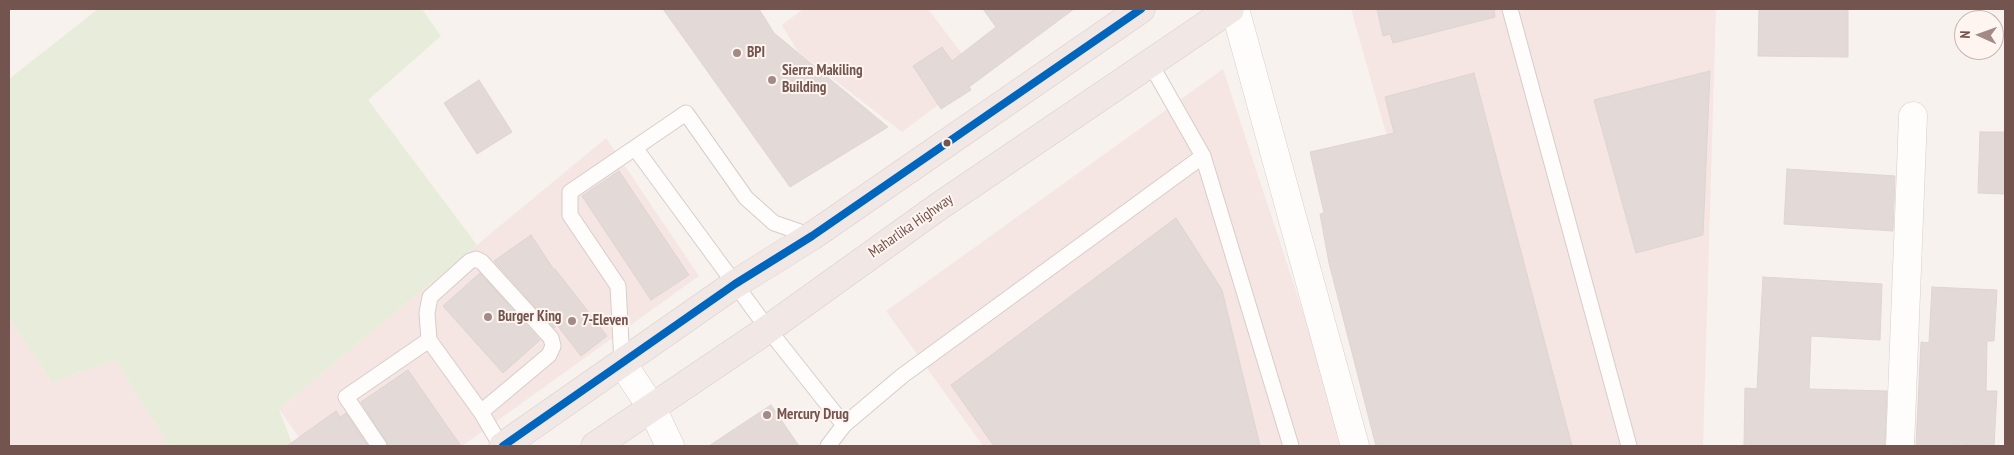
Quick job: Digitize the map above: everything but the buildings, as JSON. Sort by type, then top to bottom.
[{"type":"highway","points":[[502,446],[735,284],[812,236],[1141,9]]},
{"type":"highway","name":"Maharlika Highway","points":[[595,446],[768,329],[938,207],[1230,9]]},
{"type":"street","points":[[1235,9],[1354,446]]},
{"type":"street","points":[[1900,446],[1913,116]]},
{"type":"street","points":[[622,363],[652,408],[670,446]]},
{"type":"lane","points":[[1510,9],[1523,50],[1629,446]]},
{"type":"lane","points":[[1150,63],[1203,156],[1292,446]]},
{"type":"lane","points":[[622,363],[618,286],[570,215],[570,192],[686,113],[746,198],[774,223],[812,236]]},
{"type":"lane","points":[[635,148],[768,329],[844,426]]},
{"type":"lane","points":[[828,446],[844,426],[902,376],[1203,156]]},
{"type":"lane","points":[[481,412],[550,355],[553,346],[551,338],[482,262],[476,259],[470,261],[430,297],[427,313],[429,340],[481,412],[502,446]]},
{"type":"lane","points":[[379,446],[346,398],[429,340]]},
{"type":"shaded area","points":[[803,9],[928,9],[978,75],[902,132],[798,52],[782,25]]},
{"type":"shaded area","points":[[1351,9],[1716,9],[1703,446],[1474,446]]},
{"type":"shaded area","points":[[1223,69],[1347,446],[983,446],[886,311]]},
{"type":"shaded area","points":[[606,138],[699,276],[462,446],[305,446],[279,409]]},
{"type":"shaded area","points":[[9,318],[52,383],[115,360],[169,446],[9,446]]},
{"type":"green space","points":[[98,9],[422,9],[441,36],[368,100],[477,245],[279,409],[293,446],[169,446],[115,360],[52,383],[9,318],[9,79]]},
{"type":"transit line","points":[[503,446],[735,284],[812,236],[1141,9]]},
{"type":"place","name":"BPI","points":[[737,53]]},
{"type":"place","name":"Sierra Makiling Building","points":[[772,80]]},
{"type":"place","name":"Burger King","points":[[488,317]]},
{"type":"place","name":"7-Eleven","points":[[572,321]]},
{"type":"place","name":"Mercury Drug","points":[[767,415]]}]
